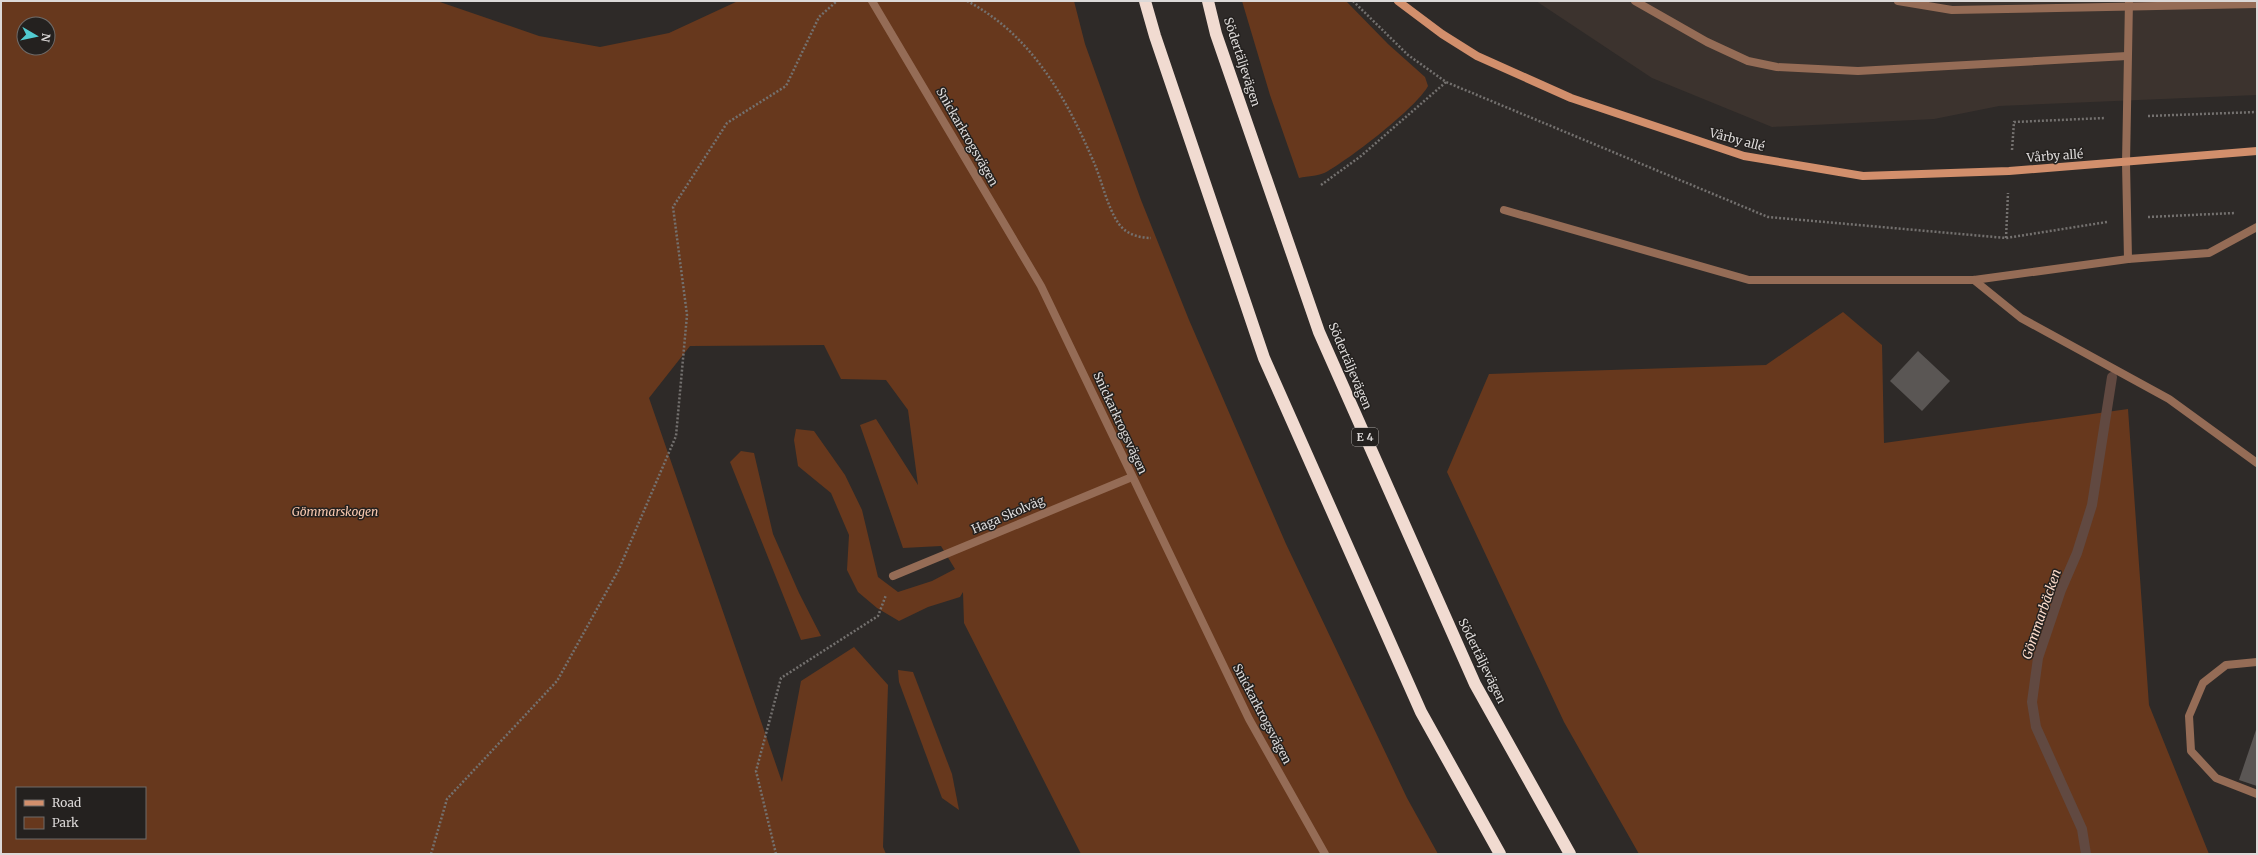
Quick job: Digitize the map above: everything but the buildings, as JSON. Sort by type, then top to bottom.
[{"type":"highway","points":[[1145,1],[1155,36],[1264,358],[1421,712],[1500,854]]},
{"type":"highway","name":"Södertäljevägen","points":[[1208,1],[1216,34],[1319,332],[1475,684],[1570,854]]},
{"type":"street","name":"Snickarkrogsvägen","points":[[872,1],[879,10],[1041,286],[1249,719],[1325,854]]},
{"type":"street","name":"Vårby allé","points":[[1398,1],[1442,34],[1477,56],[1571,98],[1744,156],[1863,176],[2010,171],[2126,163],[2257,151]]},
{"type":"street","points":[[1635,1],[1721,49],[1748,61],[1777,67],[1858,71],[2127,56]]},
{"type":"street","points":[[1898,1],[1952,10],[2128,4],[2257,4]]},
{"type":"street","points":[[2128,4],[2126,163],[2128,259]]},
{"type":"street","points":[[1504,210],[1749,280],[1974,280],[2128,259],[2209,253],[2257,227]]},
{"type":"street","points":[[1974,280],[2021,318],[2169,399],[2257,463]]},
{"type":"street","name":"Haga Skolväg","points":[[893,576],[1132,477]]},
{"type":"street","points":[[2257,662],[2226,665],[2204,683],[2189,716],[2191,751],[2216,778],[2257,794]]},
{"type":"path","points":[[431,854],[447,800],[557,681],[619,570],[676,436],[687,315],[673,207],[727,123],[786,86],[820,17],[837,1]]},
{"type":"path","points":[[967,1],[1000,21],[1020,40],[1039,62],[1058,88],[1077,123],[1118,224],[1134,236],[1151,238]]},
{"type":"path","points":[[1321,185],[1361,156],[1446,82],[1408,55],[1353,1]]},
{"type":"path","points":[[2006,238],[2014,122],[2257,112]]},
{"type":"path","points":[[776,854],[756,771],[781,678],[878,616],[893,576]]},
{"type":"shaded area","points":[[1536,1],[2257,1],[2257,95],[1999,106],[1934,119],[1772,127],[1652,78]]},
{"type":"green space","name":"Gömmarskogen","points":[[1,1],[437,1],[539,36],[600,47],[669,33],[738,1],[1074,1],[1085,44],[1141,200],[1189,320],[1286,544],[1407,798],[1438,854],[1081,854],[964,623],[963,592],[960,597],[928,607],[899,621],[877,608],[858,592],[847,570],[849,535],[831,493],[798,466],[794,440],[796,429],[814,431],[845,475],[862,510],[878,577],[898,592],[932,581],[955,569],[941,546],[903,548],[860,425],[876,419],[918,485],[908,410],[886,380],[841,379],[824,345],[690,346],[649,398],[782,782],[801,681],[854,647],[888,685],[883,847],[886,854],[1,854]]},
{"type":"green space","points":[[1242,1],[1346,1],[1388,44],[1425,77],[1428,86],[1411,107],[1352,155],[1325,173],[1299,178],[1270,95]]},
{"type":"green space","points":[[1843,312],[1882,345],[1884,443],[2128,409],[2149,705],[2209,854],[1639,854],[1564,722],[1447,472],[1489,374],[1766,365]]},
{"type":"green space","points":[[741,451],[754,453],[773,534],[799,593],[821,636],[801,640],[730,462]]},
{"type":"green space","points":[[898,670],[913,672],[952,774],[959,810],[942,798],[899,682]]},
{"type":"waterway","name":"Gömmarbäcken","points":[[2086,854],[2082,829],[2036,727],[2032,702],[2038,658],[2061,590],[2077,553],[2092,505],[2112,377]]}]
